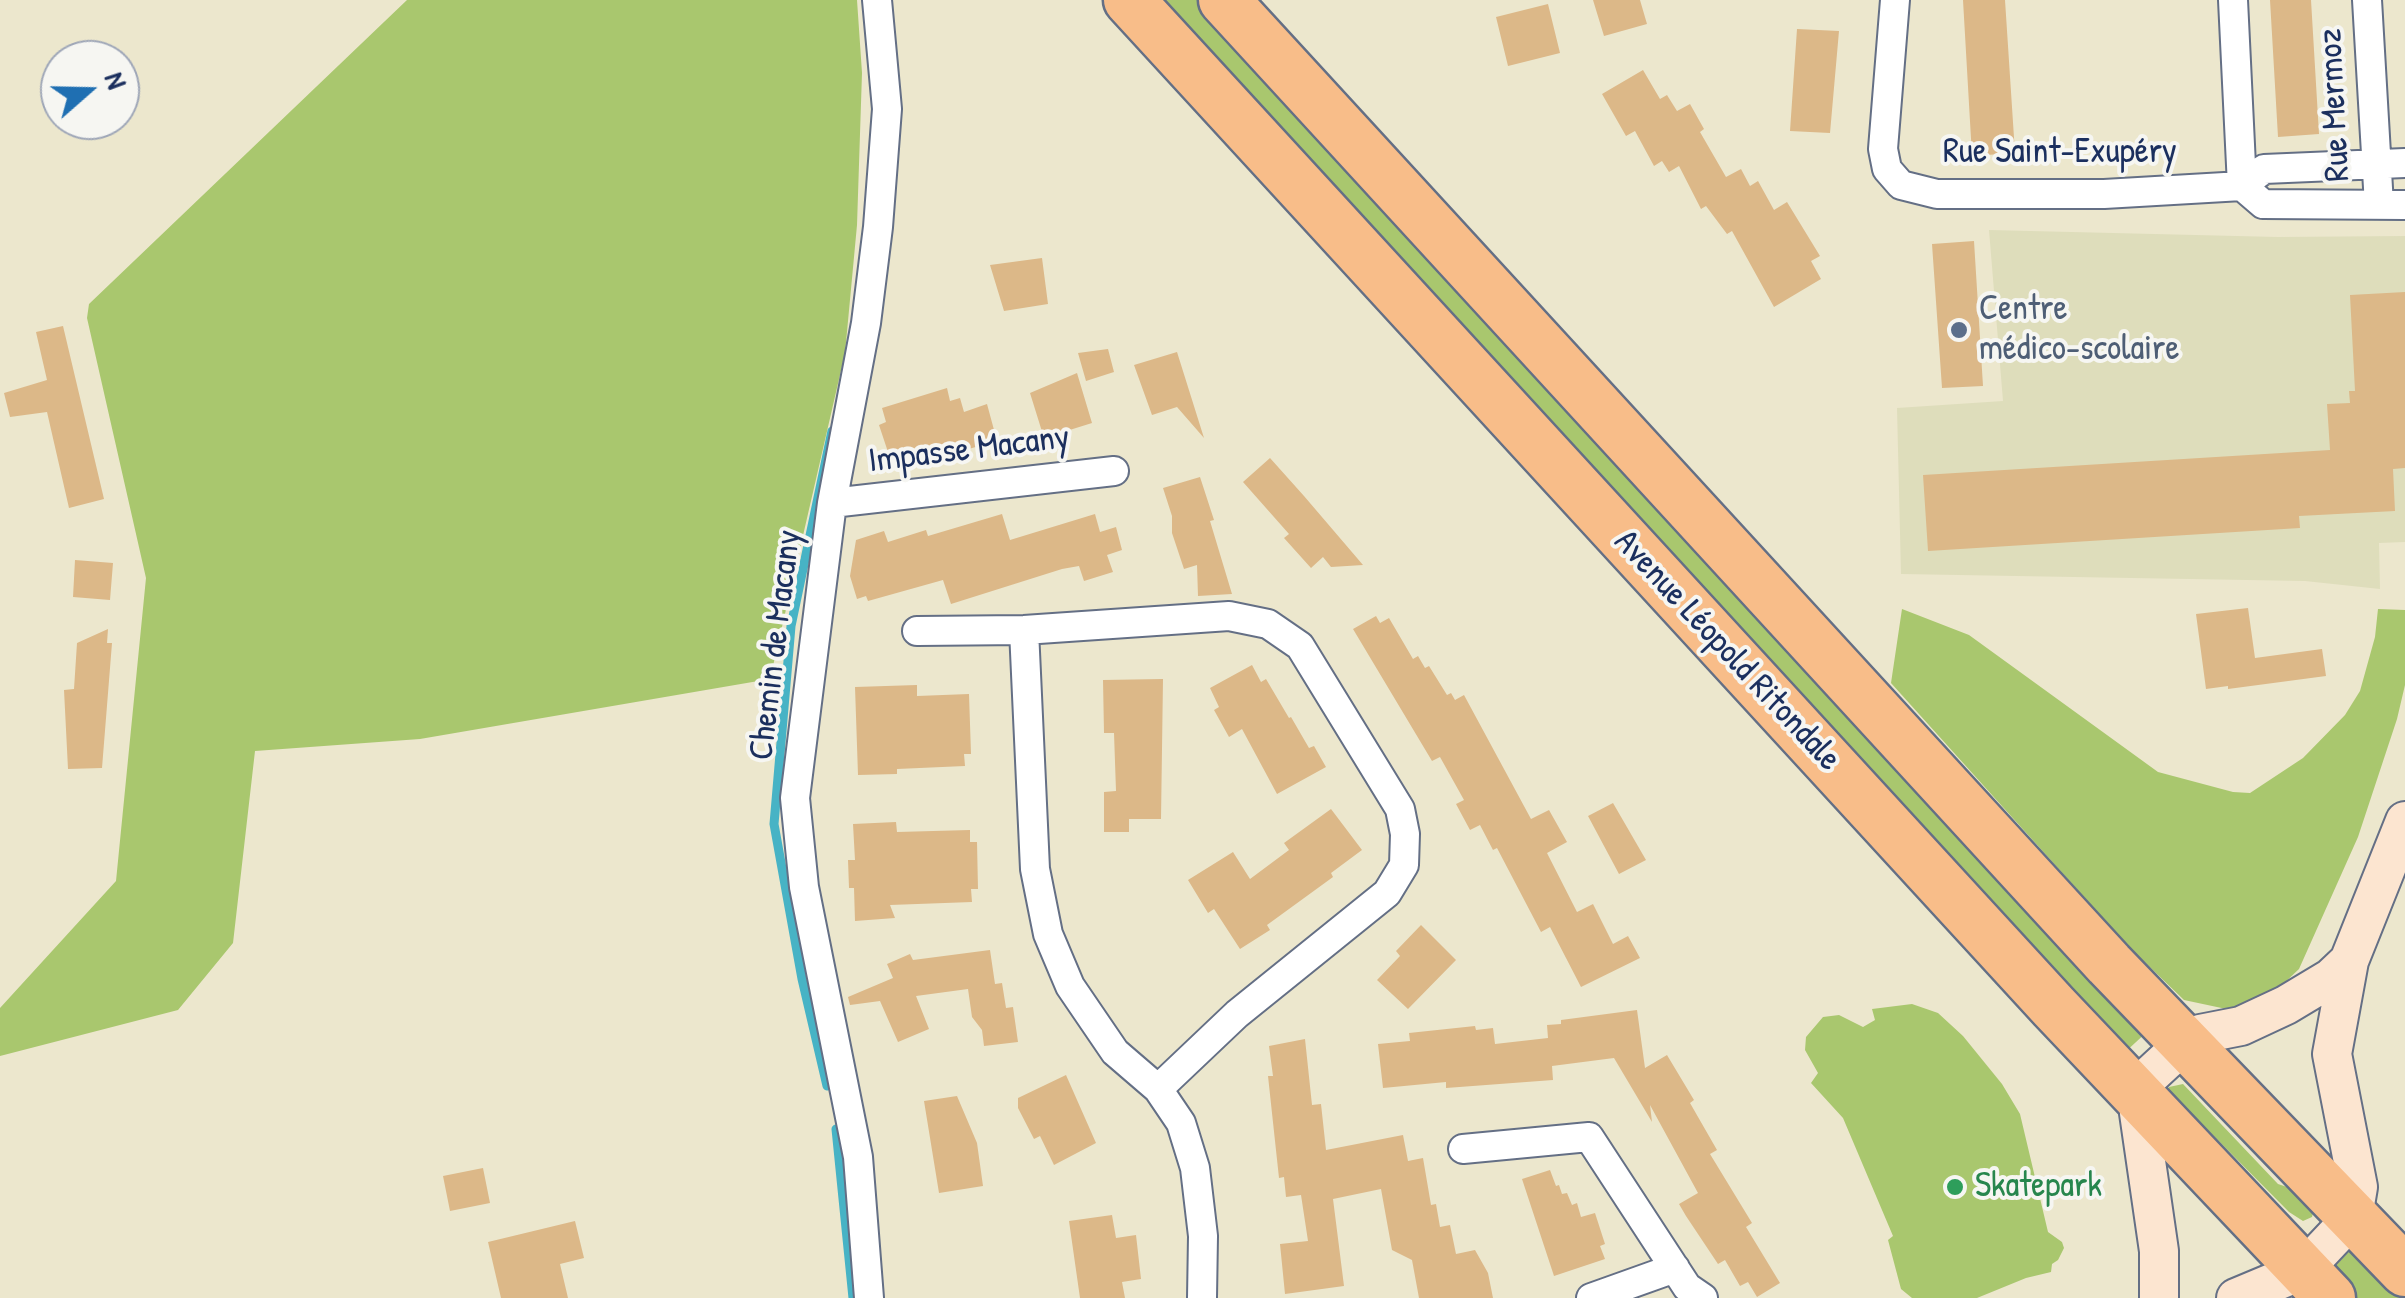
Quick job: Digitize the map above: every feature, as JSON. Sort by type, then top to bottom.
[{"type":"highway","name":"Avenue Léopold Ritondale","points":[[1129,0],[2138,1096],[2317,1284]]},
{"type":"highway","name":"Avenue Léopold Ritondale","points":[[1224,0],[2184,1043],[2405,1271]]},
{"type":"street","name":"Chemin de Macany","points":[[869,1298],[858,1157],[804,887],[795,798],[832,503],[866,323],[879,211],[887,108],[877,0]]},
{"type":"street","name":"Rue Saint-Exupéry","points":[[1895,0],[1883,149],[1888,169],[1901,185],[1938,194],[2104,194],[2242,186],[2264,169],[2405,163]]},
{"type":"street","points":[[2233,0],[2242,186]]},
{"type":"street","name":"Rue Mermoz","points":[[2367,0],[2376,164],[2392,205]]},
{"type":"street","name":"Rue Saint-Exupéry","points":[[2242,186],[2264,204],[2392,205]]},
{"type":"street","name":"Impasse Macany","points":[[832,503],[1114,471]]},
{"type":"street","points":[[917,632],[1024,630],[1229,616],[1268,624],[1300,646],[1400,809],[1406,834],[1404,865],[1387,893],[1237,1014],[1158,1089]]},
{"type":"street","points":[[1024,630],[1035,869],[1048,934],[1070,986],[1116,1052],[1158,1089],[1181,1123],[1195,1168],[1203,1236],[1202,1298]]},
{"type":"street","points":[[2236,1298],[2317,1284],[2352,1217],[2358,1188],[2332,1054],[2350,960],[2403,833]]},
{"type":"street","points":[[2160,1298],[2159,1251],[2138,1096],[2144,1080],[2184,1043],[2200,1034],[2241,1026],[2286,1006],[2350,960]]},
{"type":"street","points":[[1463,1149],[1588,1137],[1688,1287],[1703,1298]]},
{"type":"street","points":[[1590,1298],[1675,1268]]},
{"type":"shaded area","points":[[1989,230],[2405,236],[2405,542],[2379,543],[2380,589],[2305,581],[1901,574],[1897,408],[2003,401]]},
{"type":"green space","points":[[407,0],[857,0],[862,73],[857,225],[845,353],[770,679],[420,739],[255,751],[233,943],[178,1010],[0,1056],[0,1008],[116,881],[146,578],[87,318],[89,304]]},
{"type":"green space","points":[[1152,0],[1204,0],[2150,1029],[2121,1056]]},
{"type":"green space","points":[[1902,609],[1969,635],[2158,772],[2250,793],[2303,758],[2345,715],[2360,691],[2375,637],[2378,609],[2405,610],[2405,685],[2397,719],[2358,837],[2299,969],[2280,987],[2231,1010],[2184,1000],[2130,948],[1891,683]]},
{"type":"green space","name":"Skatepark","points":[[1912,1004],[1938,1013],[1963,1036],[2002,1084],[2020,1114],[2048,1232],[2064,1248],[2051,1272],[1977,1298],[1912,1298],[1901,1289],[1888,1240],[1893,1236],[1843,1118],[1811,1083],[1818,1073],[1805,1050],[1806,1037],[1823,1017],[1839,1015],[1863,1027],[1875,1020],[1872,1009]]},
{"type":"green space","points":[[2183,1084],[2278,1184],[2308,1194],[2315,1206],[2312,1217],[2303,1221],[2289,1212],[2191,1113],[2165,1097],[2169,1087]]},
{"type":"green space","points":[[2356,1244],[2405,1298],[2349,1298],[2327,1275]]},
{"type":"building","points":[[1593,0],[1640,0],[1647,24],[1604,36]]},
{"type":"building","points":[[1963,0],[2005,0],[2015,153],[1972,156]]},
{"type":"building","points":[[2270,0],[2311,0],[2319,134],[2278,137]]},
{"type":"building","points":[[1548,4],[1560,53],[1508,66],[1496,17]]},
{"type":"building","points":[[1797,29],[1839,31],[1830,133],[1790,131]]},
{"type":"building","points":[[1643,70],[1660,99],[1667,95],[1677,111],[1690,104],[1704,129],[1700,132],[1726,177],[1741,169],[1750,186],[1758,181],[1774,210],[1787,202],[1820,256],[1811,261],[1821,279],[1774,307],[1732,231],[1727,234],[1706,206],[1701,209],[1679,166],[1669,172],[1662,161],[1654,166],[1635,131],[1626,136],[1602,94]]},
{"type":"building","points":[[1974,241],[1983,386],[1942,388],[1932,244]]},
{"type":"building","points":[[1042,258],[1048,304],[1004,311],[990,265]]},
{"type":"building","points":[[2405,292],[2405,468],[2393,469],[2395,511],[2299,516],[2300,528],[1928,551],[1923,475],[2330,450],[2327,404],[2350,403],[2349,391],[2355,391],[2350,295]]},
{"type":"building","points":[[63,326],[104,499],[69,508],[47,412],[10,417],[4,393],[47,380],[36,332]]},
{"type":"building","points":[[1108,349],[1114,372],[1086,381],[1078,353]]},
{"type":"building","points":[[1177,352],[1204,438],[1177,407],[1152,415],[1134,365]]},
{"type":"building","points":[[1077,373],[1092,423],[1044,438],[1030,393]]},
{"type":"building","points":[[947,388],[950,401],[960,398],[964,412],[987,404],[997,441],[894,470],[879,425],[886,422],[882,408]]},
{"type":"building","points":[[1270,458],[1363,565],[1331,567],[1323,557],[1311,568],[1284,538],[1289,534],[1243,482]]},
{"type":"building","points":[[1200,477],[1232,594],[1198,596],[1197,565],[1184,569],[1172,533],[1172,516],[1163,488]]},
{"type":"building","points":[[1002,514],[1010,540],[1095,514],[1100,532],[1116,527],[1122,550],[1107,555],[1113,572],[1084,581],[1079,566],[951,604],[943,580],[868,601],[866,596],[857,599],[850,576],[856,540],[884,531],[888,542],[926,530],[928,536]]},
{"type":"building","points":[[75,560],[113,563],[110,600],[73,597]]},
{"type":"building","points":[[2248,608],[2255,658],[2322,649],[2326,676],[2206,689],[2196,614]]},
{"type":"building","points":[[1376,616],[1380,623],[1389,618],[1413,659],[1418,656],[1425,668],[1429,666],[1447,695],[1451,693],[1455,700],[1464,695],[1531,819],[1549,810],[1567,842],[1547,853],[1577,912],[1593,904],[1613,944],[1628,936],[1640,958],[1581,987],[1550,927],[1541,932],[1497,848],[1493,850],[1480,825],[1470,830],[1456,804],[1464,800],[1440,757],[1432,761],[1353,629]]},
{"type":"building","points":[[108,629],[107,643],[112,643],[102,768],[68,769],[64,690],[74,689],[77,643]]},
{"type":"building","points":[[1252,665],[1261,682],[1266,679],[1309,748],[1314,746],[1326,767],[1277,794],[1242,729],[1229,737],[1214,710],[1219,707],[1210,688]]},
{"type":"building","points":[[1163,679],[1161,819],[1129,819],[1129,832],[1104,832],[1104,792],[1116,791],[1114,733],[1104,733],[1103,680]]},
{"type":"building","points":[[917,685],[917,696],[969,694],[971,754],[964,754],[965,766],[858,775],[855,687]]},
{"type":"building","points":[[1613,803],[1646,860],[1619,874],[1588,816]]},
{"type":"building","points":[[1331,809],[1362,850],[1331,873],[1333,877],[1267,925],[1270,930],[1240,949],[1214,909],[1208,913],[1188,880],[1233,852],[1250,879],[1289,850],[1284,843]]},
{"type":"building","points":[[896,822],[897,832],[970,830],[970,842],[977,842],[978,889],[971,889],[972,902],[890,905],[895,918],[855,921],[848,860],[855,860],[853,824]]},
{"type":"building","points":[[1421,925],[1456,960],[1408,1009],[1377,980],[1400,956],[1396,951]]},
{"type":"building","points":[[990,950],[995,984],[1002,983],[1006,1008],[1013,1007],[1018,1042],[984,1046],[982,1030],[972,1017],[968,989],[916,996],[929,1029],[898,1042],[880,1001],[850,1005],[848,997],[893,978],[887,964],[910,954],[913,960]]},
{"type":"building","points":[[1637,1010],[1645,1068],[1667,1055],[1717,1150],[1710,1154],[1752,1223],[1746,1227],[1780,1283],[1757,1297],[1748,1282],[1740,1286],[1725,1260],[1718,1264],[1686,1216],[1679,1204],[1698,1193],[1650,1105],[1652,1122],[1614,1058],[1552,1066],[1553,1080],[1446,1088],[1446,1082],[1383,1088],[1378,1044],[1410,1041],[1409,1033],[1475,1026],[1476,1030],[1493,1028],[1495,1044],[1548,1038],[1547,1025],[1561,1024],[1561,1020]]},
{"type":"building","points":[[1305,1039],[1312,1105],[1321,1104],[1326,1150],[1403,1135],[1408,1161],[1423,1158],[1431,1205],[1436,1204],[1440,1227],[1450,1225],[1456,1254],[1475,1250],[1488,1273],[1493,1298],[1419,1298],[1412,1260],[1392,1250],[1381,1189],[1333,1199],[1344,1286],[1285,1294],[1280,1244],[1308,1241],[1301,1195],[1286,1197],[1284,1177],[1279,1178],[1268,1076],[1273,1076],[1269,1046]]},
{"type":"building","points":[[1066,1075],[1096,1143],[1054,1165],[1040,1136],[1034,1139],[1018,1108],[1018,1098]]},
{"type":"building","points":[[957,1096],[977,1143],[983,1186],[939,1193],[924,1101]]},
{"type":"building","points":[[483,1168],[490,1203],[450,1211],[443,1176]]},
{"type":"building","points":[[1550,1170],[1562,1194],[1567,1193],[1572,1205],[1577,1203],[1581,1217],[1595,1213],[1605,1244],[1600,1246],[1605,1259],[1554,1276],[1522,1179]]},
{"type":"building","points":[[1112,1215],[1116,1238],[1136,1235],[1141,1279],[1122,1282],[1125,1298],[1080,1298],[1069,1221]]},
{"type":"building","points":[[575,1221],[584,1258],[560,1264],[568,1298],[501,1298],[488,1242]]},
{"type":"waterway","points":[[827,1086],[802,979],[774,824],[791,626],[832,431]]},
{"type":"waterway","points":[[836,1129],[853,1298]]},
{"type":"place","name":"Centre médico-scolaire","points":[[1959,330]]},
{"type":"place","name":"Skatepark","points":[[1955,1187]]}]
